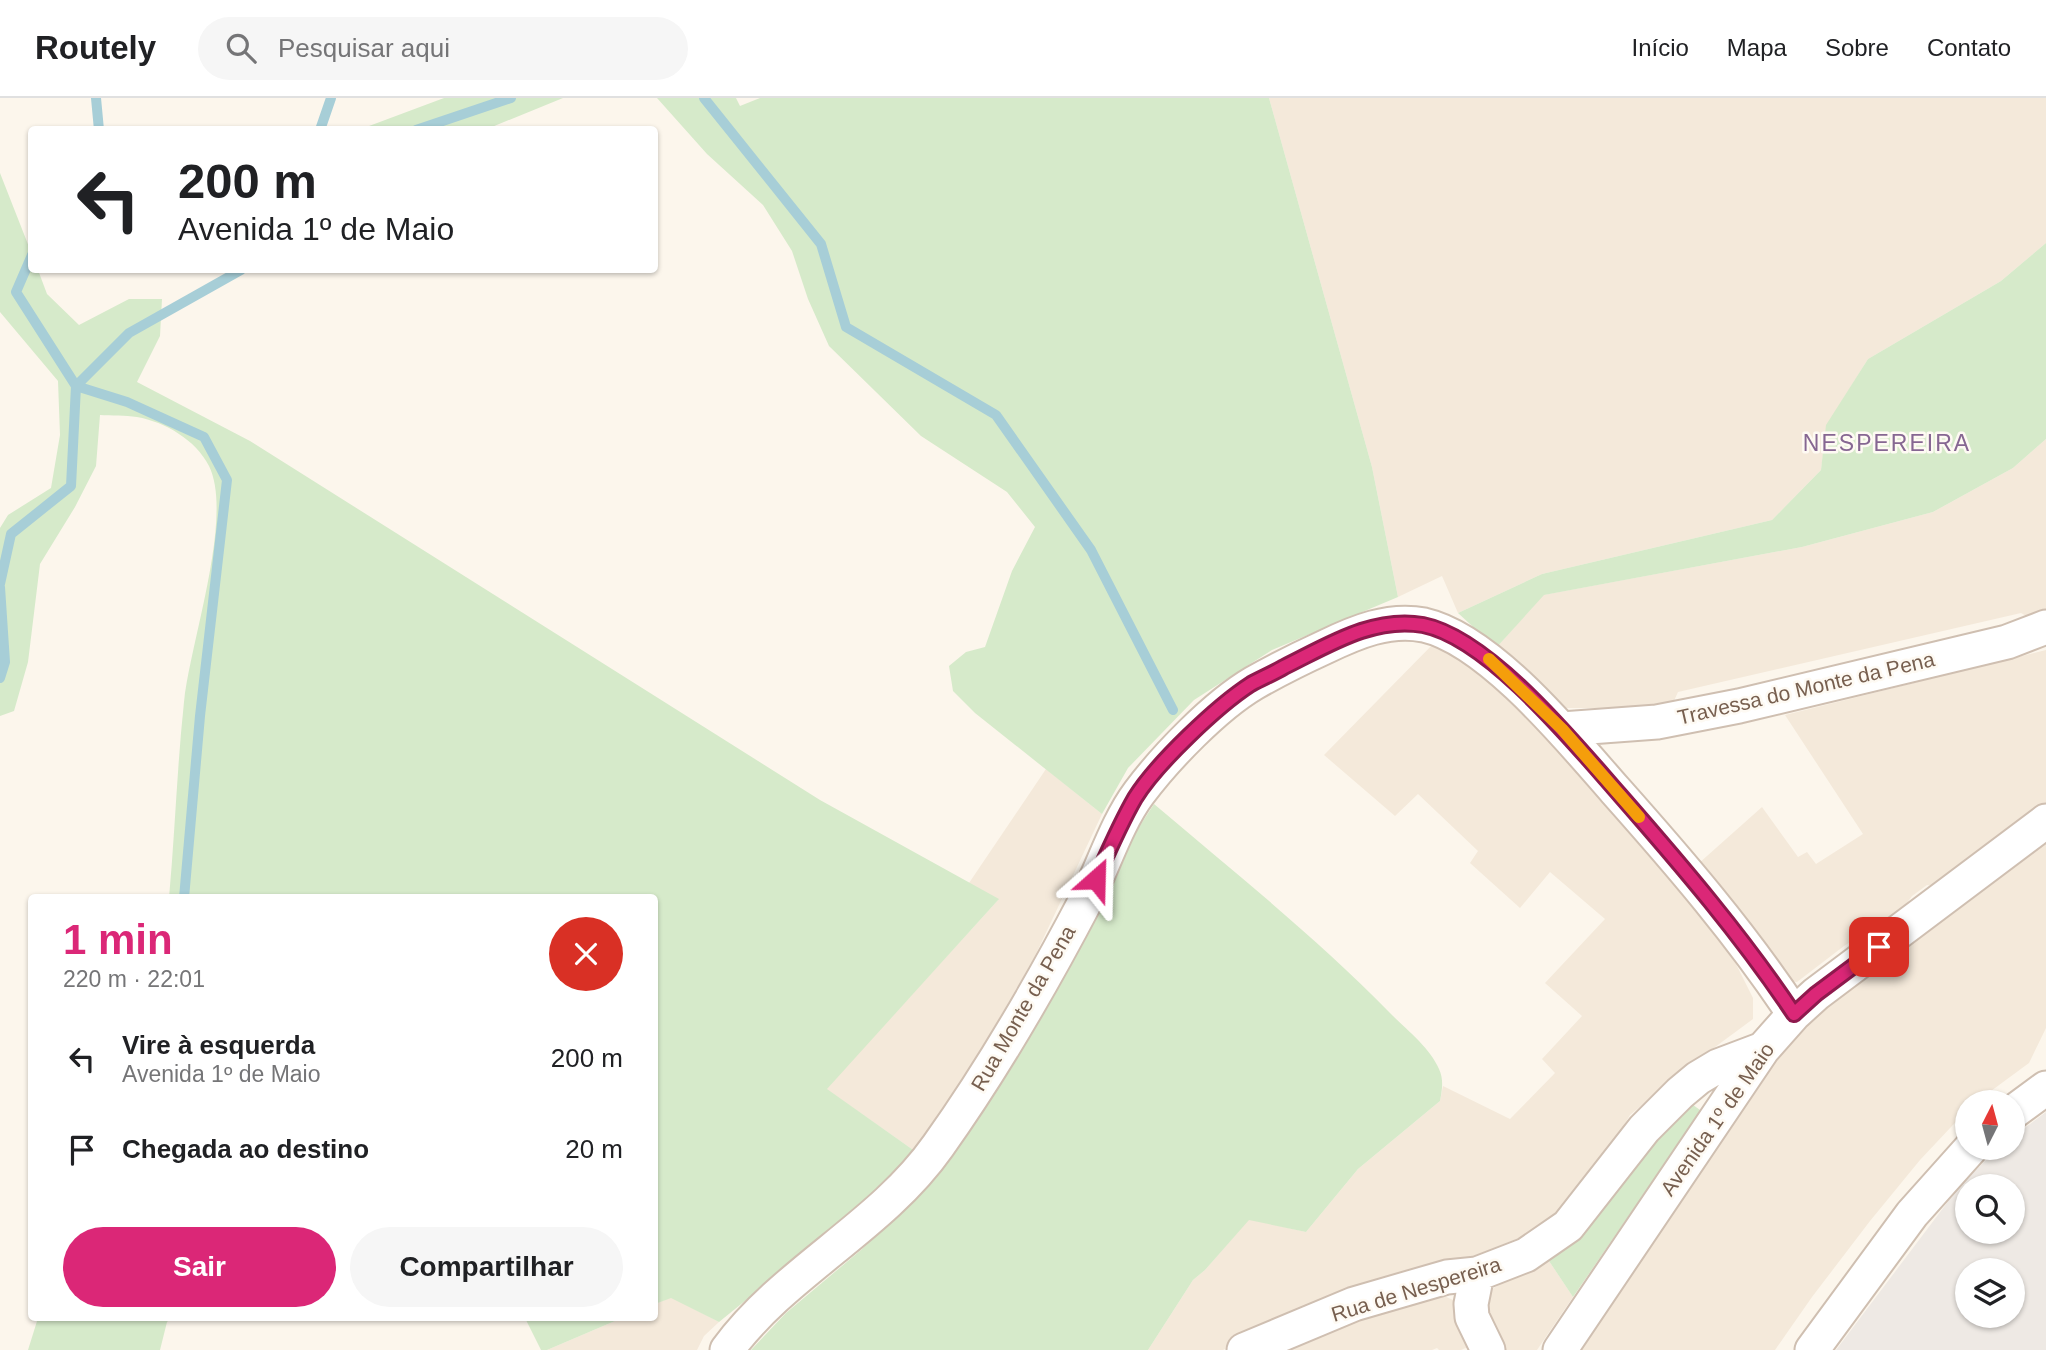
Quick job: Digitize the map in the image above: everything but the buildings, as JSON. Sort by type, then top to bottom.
[{"type":"street","name":"Rua Monte da Pena","points":[[727,1350],[751,1320],[771,1301],[888,1203],[915,1176],[938,1147],[986,1073],[1049,966],[1087,898],[1136,796],[1168,758],[1205,722],[1251,685],[1354,633],[1386,624],[1424,625],[1446,633],[1492,662],[1562,729],[1692,877],[1743,941],[1794,1014]]},
{"type":"street","name":"Travessa do Monte da Pena","points":[[1562,729],[1657,722],[1739,706],[2007,642],[2046,626]]},
{"type":"street","name":"Avenida 1º de Maio","points":[[1560,1350],[1763,1049],[1794,1014],[1816,994],[2046,821]]},
{"type":"street","name":"Rua de Nespereira","points":[[1244,1350],[1354,1304],[1447,1277],[1477,1274],[1526,1255],[1568,1226],[1644,1129],[1680,1093],[1718,1066],[1763,1049]]},
{"type":"street","points":[[2025,1103],[2046,1088]]},
{"type":"street","points":[[1812,1350],[1912,1214],[1960,1160]]},
{"type":"street","points":[[1477,1274],[1472,1294],[1472,1317],[1489,1350]]},
{"type":"shaded area","points":[[1269,98],[2046,98],[2046,243],[2001,281],[1868,359],[1827,425],[1821,470],[1772,520],[1542,574],[1458,613],[1442,576],[1398,597],[1372,467]]},
{"type":"shaded area","points":[[2046,439],[2046,614],[2035,621],[2021,613],[1678,692],[1673,703],[1619,708],[1560,708],[1496,648],[1543,595],[1802,547],[1933,512],[2013,468]]},
{"type":"shaded area","points":[[1436,641],[1497,682],[1682,887],[1736,964],[1753,998],[1753,1019],[1688,1067],[1630,1115],[1614,1142],[1557,1212],[1534,1232],[1466,1259],[1353,1290],[1223,1350],[1148,1350],[1193,1280],[1249,1219],[1306,1232],[1358,1169],[1440,1101],[1443,1086],[1510,1119],[1555,1073],[1542,1059],[1582,1016],[1545,983],[1605,919],[1550,872],[1520,908],[1470,863],[1478,851],[1418,794],[1395,816],[1324,755]]},
{"type":"shaded area","points":[[2046,650],[2046,803],[1932,886],[1927,885],[1912,896],[1904,907],[1844,946],[1797,982],[1790,981],[1698,864],[1762,807],[1798,857],[1807,852],[1816,864],[1863,834],[1785,715]]},
{"type":"shaded area","points":[[1046,769],[1102,814],[1034,958],[966,1076],[916,1152],[826,1089],[998,900],[969,883]]},
{"type":"shaded area","points":[[2046,840],[2046,1028],[2029,1063],[1992,1090],[1955,1090],[1955,1123],[1920,1160],[1870,1221],[1775,1350],[1579,1350],[1765,1072],[1799,1030],[1820,1010]]},
{"type":"shaded area","points":[[2046,1112],[2046,1350],[1836,1350],[1955,1192],[1955,1244],[2025,1244],[2025,1174],[1972,1174],[1986,1160],[2025,1160],[2025,1128]]},
{"type":"shaded area","points":[[1547,1258],[1573,1297],[1537,1350],[1500,1350],[1482,1301],[1492,1289]]},
{"type":"shaded area","points":[[1442,1295],[1453,1300],[1475,1344],[1461,1350],[1273,1350],[1350,1314]]},
{"type":"shaded area","points":[[671,1297],[719,1322],[704,1336],[697,1350],[547,1350],[615,1321],[658,1321],[658,1303]]},
{"type":"green space","points":[[444,98],[563,98],[494,126],[369,126]]},
{"type":"green space","points":[[657,98],[736,98],[740,106],[760,98],[1269,98],[1372,467],[1398,597],[1272,650],[1194,700],[1128,768],[1102,814],[975,713],[953,691],[949,666],[966,652],[985,647],[1012,571],[1035,527],[1007,492],[921,436],[829,346],[808,299],[792,251],[763,205],[707,154]]},
{"type":"green space","points":[[0,173],[28,244],[28,273],[39,273],[47,294],[79,325],[129,299],[162,299],[160,336],[137,382],[250,441],[820,800],[999,899],[827,1089],[916,1152],[877,1194],[719,1322],[671,1298],[658,1303],[658,894],[169,894],[184,702],[214,548],[215,488],[209,466],[188,440],[169,428],[148,419],[100,415],[96,466],[75,507],[40,564],[28,662],[14,711],[0,716],[0,528],[8,515],[51,488],[60,435],[58,381],[0,312]]},
{"type":"green space","points":[[2046,243],[2046,439],[2013,468],[1933,512],[1802,547],[1544,595],[1496,648],[1458,613],[1542,574],[1772,520],[1821,470],[1826,425],[1868,359],[2001,281]]},
{"type":"green space","points":[[1154,804],[1304,932],[1417,1039],[1441,1073],[1440,1101],[1358,1169],[1306,1232],[1249,1220],[1193,1280],[1148,1350],[751,1350],[786,1313],[861,1250],[921,1194],[957,1149],[1048,1004],[1128,844]]},
{"type":"green space","points":[[1689,1102],[1700,1110],[1695,1119],[1573,1297],[1547,1258]]},
{"type":"green space","points":[[37,1321],[168,1321],[160,1350],[28,1350]]},
{"type":"green space","points":[[526,1321],[615,1321],[547,1350],[541,1350]]},
{"type":"waterway","points":[[96,98],[99,126]]},
{"type":"waterway","points":[[321,126],[331,98]]},
{"type":"waterway","points":[[428,126],[511,98]]},
{"type":"waterway","points":[[704,98],[821,244],[846,327],[996,415],[1091,550],[1173,710]]},
{"type":"waterway","points":[[0,584],[11,534],[71,486],[76,386],[16,292],[28,264]]},
{"type":"waterway","points":[[184,894],[200,716],[227,480],[204,437],[127,402],[76,386],[129,333],[236,273]]},
{"type":"waterway","points":[[0,587],[5,662],[0,678]]},
{"type":"slow traffic","points":[[1489,659],[1562,729],[1639,817]]},
{"type":"district","name":"NESPEREIRA","points":[[1887,443]]},
{"type":"route","points":[[1096,879],[1136,796],[1168,758],[1205,722],[1251,685],[1354,633],[1386,624],[1424,625],[1470,646],[1492,662],[1562,729],[1692,877],[1743,941],[1794,1014],[1879,947]]}]
